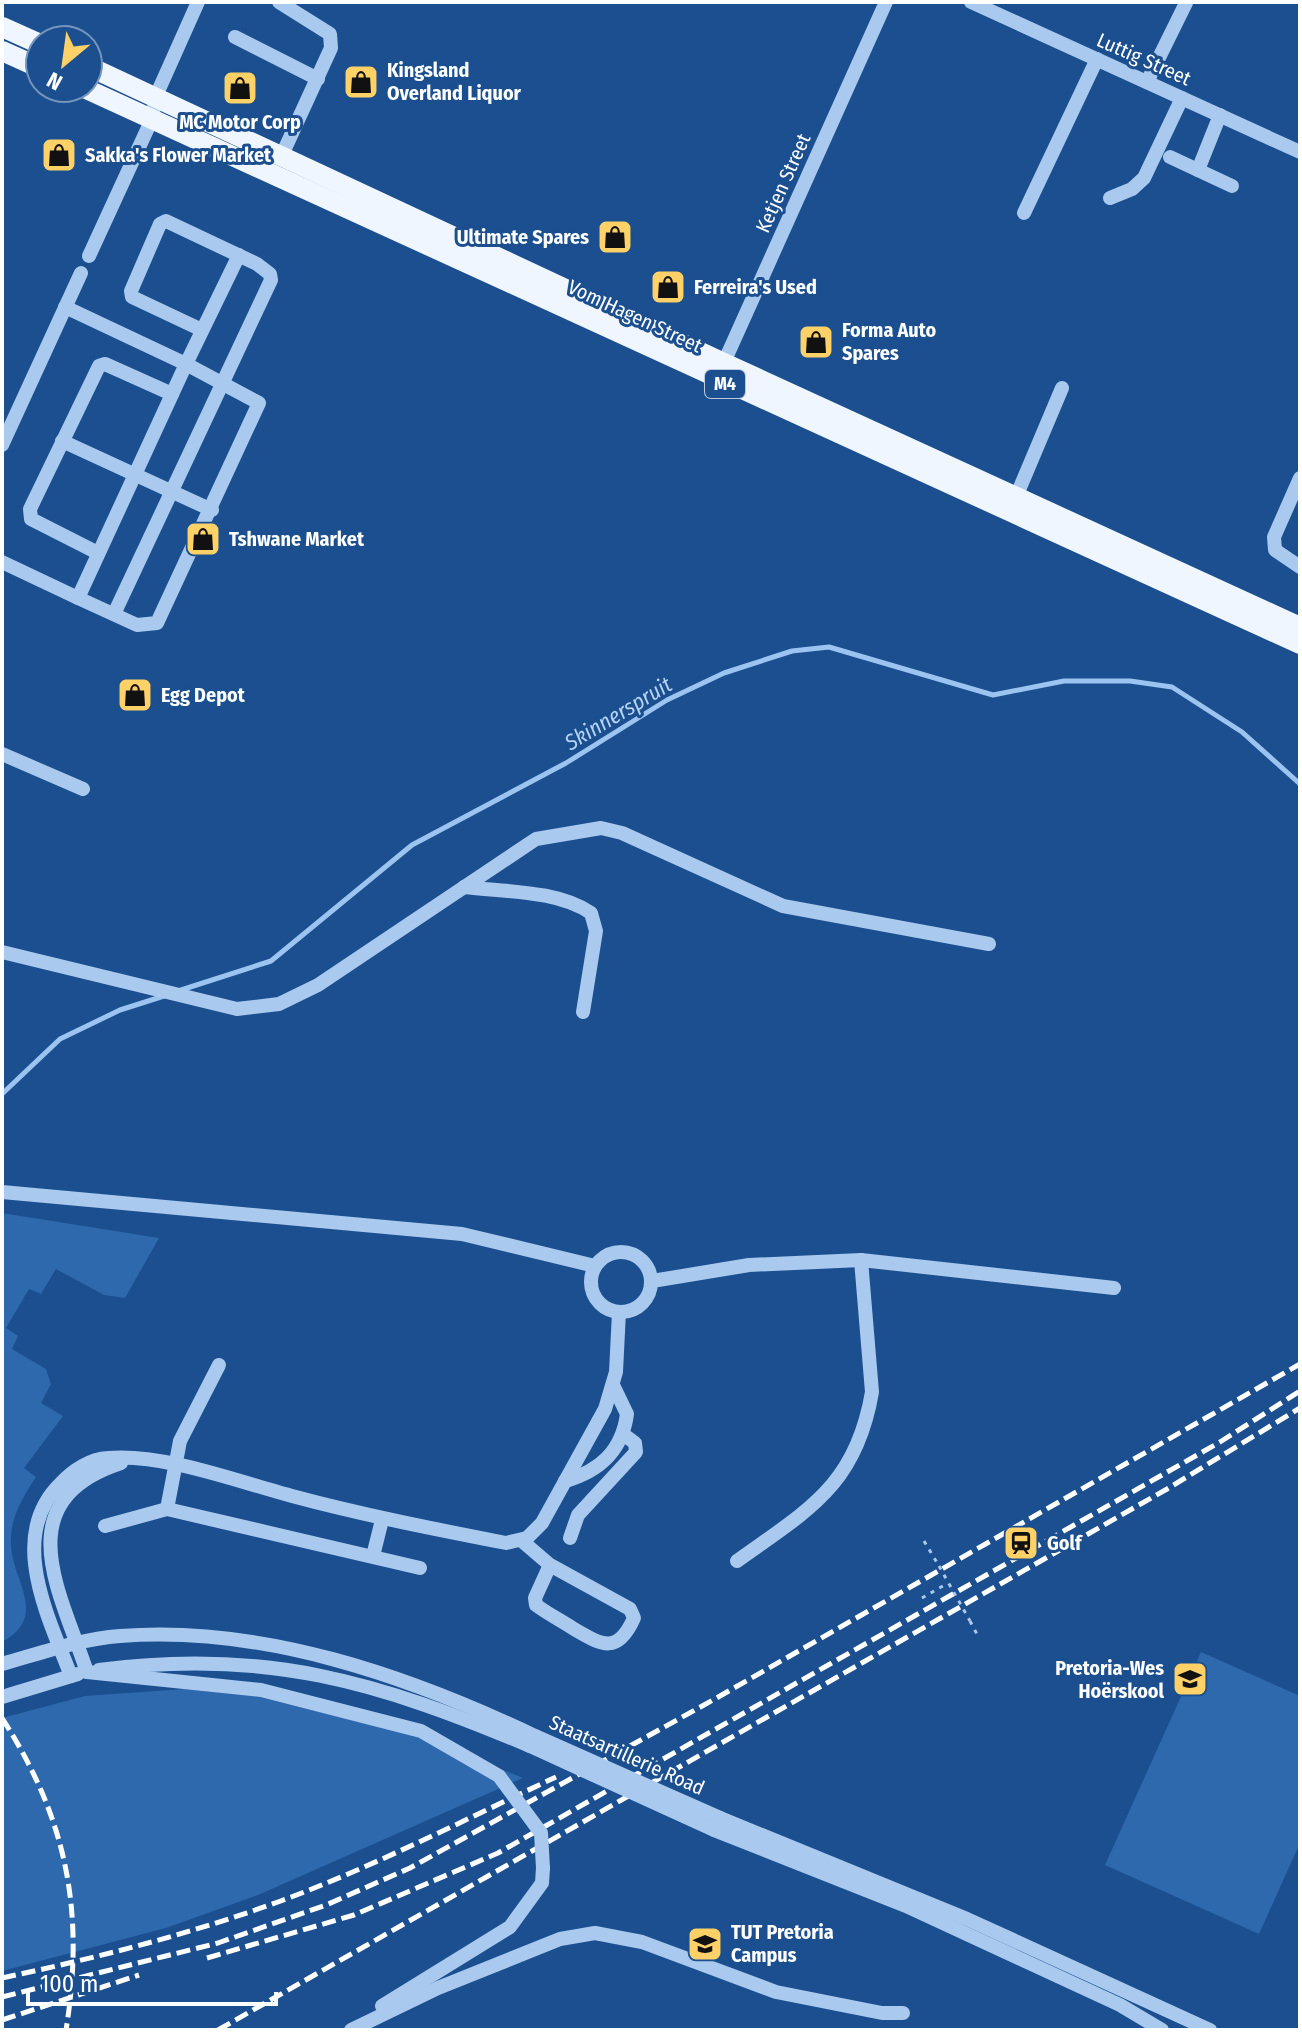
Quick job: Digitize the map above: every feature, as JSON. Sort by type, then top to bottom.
[{"type":"main road","points":[[2,27],[24,37]]},
{"type":"main road","points":[[2,51],[24,61]]},
{"type":"main road","name":"Vom Hagen Street","points":[[104,73],[282,155],[720,372],[1016,497],[1297,630]]},
{"type":"main road","name":"Vom Hagen Street","points":[[104,97],[1297,630]]},
{"type":"street","points":[[89,256],[152,119],[156,96],[198,2]]},
{"type":"street","points":[[279,2],[330,34],[328,60],[282,155]]},
{"type":"street","name":"Ketjen Street","points":[[720,372],[886,2]]},
{"type":"street","name":"Luttig Street","points":[[971,2],[1300,152]]},
{"type":"street","points":[[1147,82],[1186,3]]},
{"type":"street","points":[[235,37],[318,79]]},
{"type":"street","points":[[1024,213],[1097,59]]},
{"type":"street","points":[[1110,198],[1132,189],[1144,178],[1182,98]]},
{"type":"street","points":[[1198,170],[1220,115]]},
{"type":"street","points":[[1170,157],[1232,186]]},
{"type":"street","points":[[114,614],[271,280],[270,274],[239,255],[173,223],[160,224],[131,291],[132,297],[202,330]]},
{"type":"street","points":[[78,598],[239,255]]},
{"type":"street","points":[[2,445],[81,273]]},
{"type":"street","points":[[2,562],[137,625],[157,623],[259,408],[256,399],[65,307]]},
{"type":"street","points":[[98,553],[31,519],[28,514],[99,366],[105,364],[172,394]]},
{"type":"street","points":[[1016,497],[1062,388]]},
{"type":"street","points":[[62,441],[212,510]]},
{"type":"street","points":[[1300,478],[1274,537],[1275,550],[1300,567]]},
{"type":"street","points":[[2,754],[83,789]]},
{"type":"street","points":[[2,952],[237,1009],[279,1004],[318,985],[536,839],[601,828],[622,833],[783,906],[989,944]]},
{"type":"street","points":[[464,887],[554,898],[578,904],[591,913],[596,931],[583,1012]]},
{"type":"street","points":[[2,1192],[462,1234],[595,1266]]},
{"type":"street","points":[[621,1252],[636,1255],[647,1266],[652,1281],[648,1297],[635,1309],[619,1312],[604,1307],[594,1295],[591,1281],[595,1266],[606,1255],[621,1252]]},
{"type":"street","points":[[652,1281],[749,1265],[861,1260],[1114,1288]]},
{"type":"street","points":[[737,1561],[826,1496],[846,1469],[868,1413],[872,1392],[861,1260]]},
{"type":"street","points":[[71,1676],[40,1590],[33,1558],[39,1518],[56,1487],[76,1470],[107,1458],[177,1466],[382,1520],[506,1543],[522,1541],[542,1523],[600,1418],[613,1385],[619,1312]]},
{"type":"street","points":[[167,1509],[180,1441],[219,1365]]},
{"type":"street","points":[[565,1481],[595,1471],[606,1462],[623,1434],[627,1414],[613,1385]]},
{"type":"street","points":[[570,1538],[578,1515],[636,1452],[635,1443],[623,1434]]},
{"type":"street","points":[[132,1459],[82,1481],[71,1492],[55,1518],[49,1557],[87,1672],[261,1690],[421,1731],[499,1776],[541,1833],[542,1883],[510,1927],[344,2030]]},
{"type":"street","points":[[105,1526],[167,1509],[420,1568]]},
{"type":"street","points":[[373,1556],[382,1520]]},
{"type":"street","points":[[522,1541],[550,1565],[634,1613],[630,1627],[619,1641],[608,1645],[597,1643],[536,1605],[535,1598],[550,1565]]},
{"type":"street","name":"Staatsartillerie Road","points":[[2,1664],[60,1647],[118,1636],[176,1634],[313,1654],[455,1701],[533,1741],[1108,1999],[1162,2030]]},
{"type":"street","name":"Staatsartillerie Road","points":[[2,1697],[87,1672],[138,1665],[214,1663],[307,1672],[420,1701],[533,1741]]},
{"type":"street","name":"Staatsartillerie Road","points":[[717,1824],[967,1919],[1210,2030]]},
{"type":"street","points":[[351,2030],[438,1988],[560,1939],[595,1933],[642,1942],[776,1992],[882,2013],[903,2013]]},
{"type":"street","points":[[1164,2011],[1198,2030]]},
{"type":"path","points":[[924,1541],[979,1638]]},
{"type":"path","points":[[922,1598],[948,1583]]},
{"type":"shaded area","points":[[2,1213],[159,1238],[125,1298],[104,1295],[56,1269],[41,1294],[29,1289],[6,1328],[18,1336],[12,1349],[46,1369],[51,1384],[41,1403],[63,1416],[24,1468],[36,1477],[14,1518],[11,1546],[26,1610],[24,1621],[16,1632],[2,1642]]},
{"type":"shaded area","points":[[1201,1652],[1300,1696],[1300,1843],[1259,1934],[1105,1865]]},
{"type":"shaded area","points":[[184,1689],[251,1695],[414,1735],[523,1778],[258,1895],[166,1928],[2,1971],[2,1718],[85,1696]]},
{"type":"waterway","name":"Skinnerspruit","points":[[181,990],[271,961],[412,845],[566,763],[667,700],[724,673],[792,651],[829,647],[993,695],[1064,681],[1130,681],[1172,687],[1242,732],[1300,784]]},
{"type":"waterway","name":"Skinnerspruit","points":[[2,1094],[60,1039],[120,1010],[164,996]]},
{"type":"railway","points":[[2,1997],[218,1943],[326,1905],[410,1868],[713,1700],[1300,1364]]},
{"type":"railway","points":[[207,1958],[354,1915],[498,1853],[1220,1442],[1300,1391]]},
{"type":"railway","points":[[218,2030],[1167,1489],[1300,1408]]},
{"type":"railway","points":[[2,1718],[42,1793],[66,1868],[73,1946],[66,2030]]},
{"type":"railway","points":[[2,1978],[141,1945],[278,1902],[383,1858],[556,1777]]},
{"type":"railway","points":[[2,2020],[139,1975]]},
{"type":"place","name":"Kingsland Overland Liquor","points":[[361,82]]},
{"type":"place","name":"MC Motor Corp","points":[[240,88]]},
{"type":"place","name":"Sakka's Flower Market","points":[[59,155]]},
{"type":"place","name":"Ultimate Spares","points":[[615,237]]},
{"type":"place","name":"Ferreira's Used","points":[[668,287]]},
{"type":"place","name":"Forma Auto Spares","points":[[816,342]]},
{"type":"place","name":"Tshwane Market","points":[[203,539]]},
{"type":"place","name":"Egg Depot","points":[[135,695]]},
{"type":"place","name":"Golf","points":[[1021,1543]]},
{"type":"place","name":"Pretoria-Wes Hoërskool","points":[[1190,1679]]},
{"type":"place","name":"TUT Pretoria Campus","points":[[705,1944]]}]
